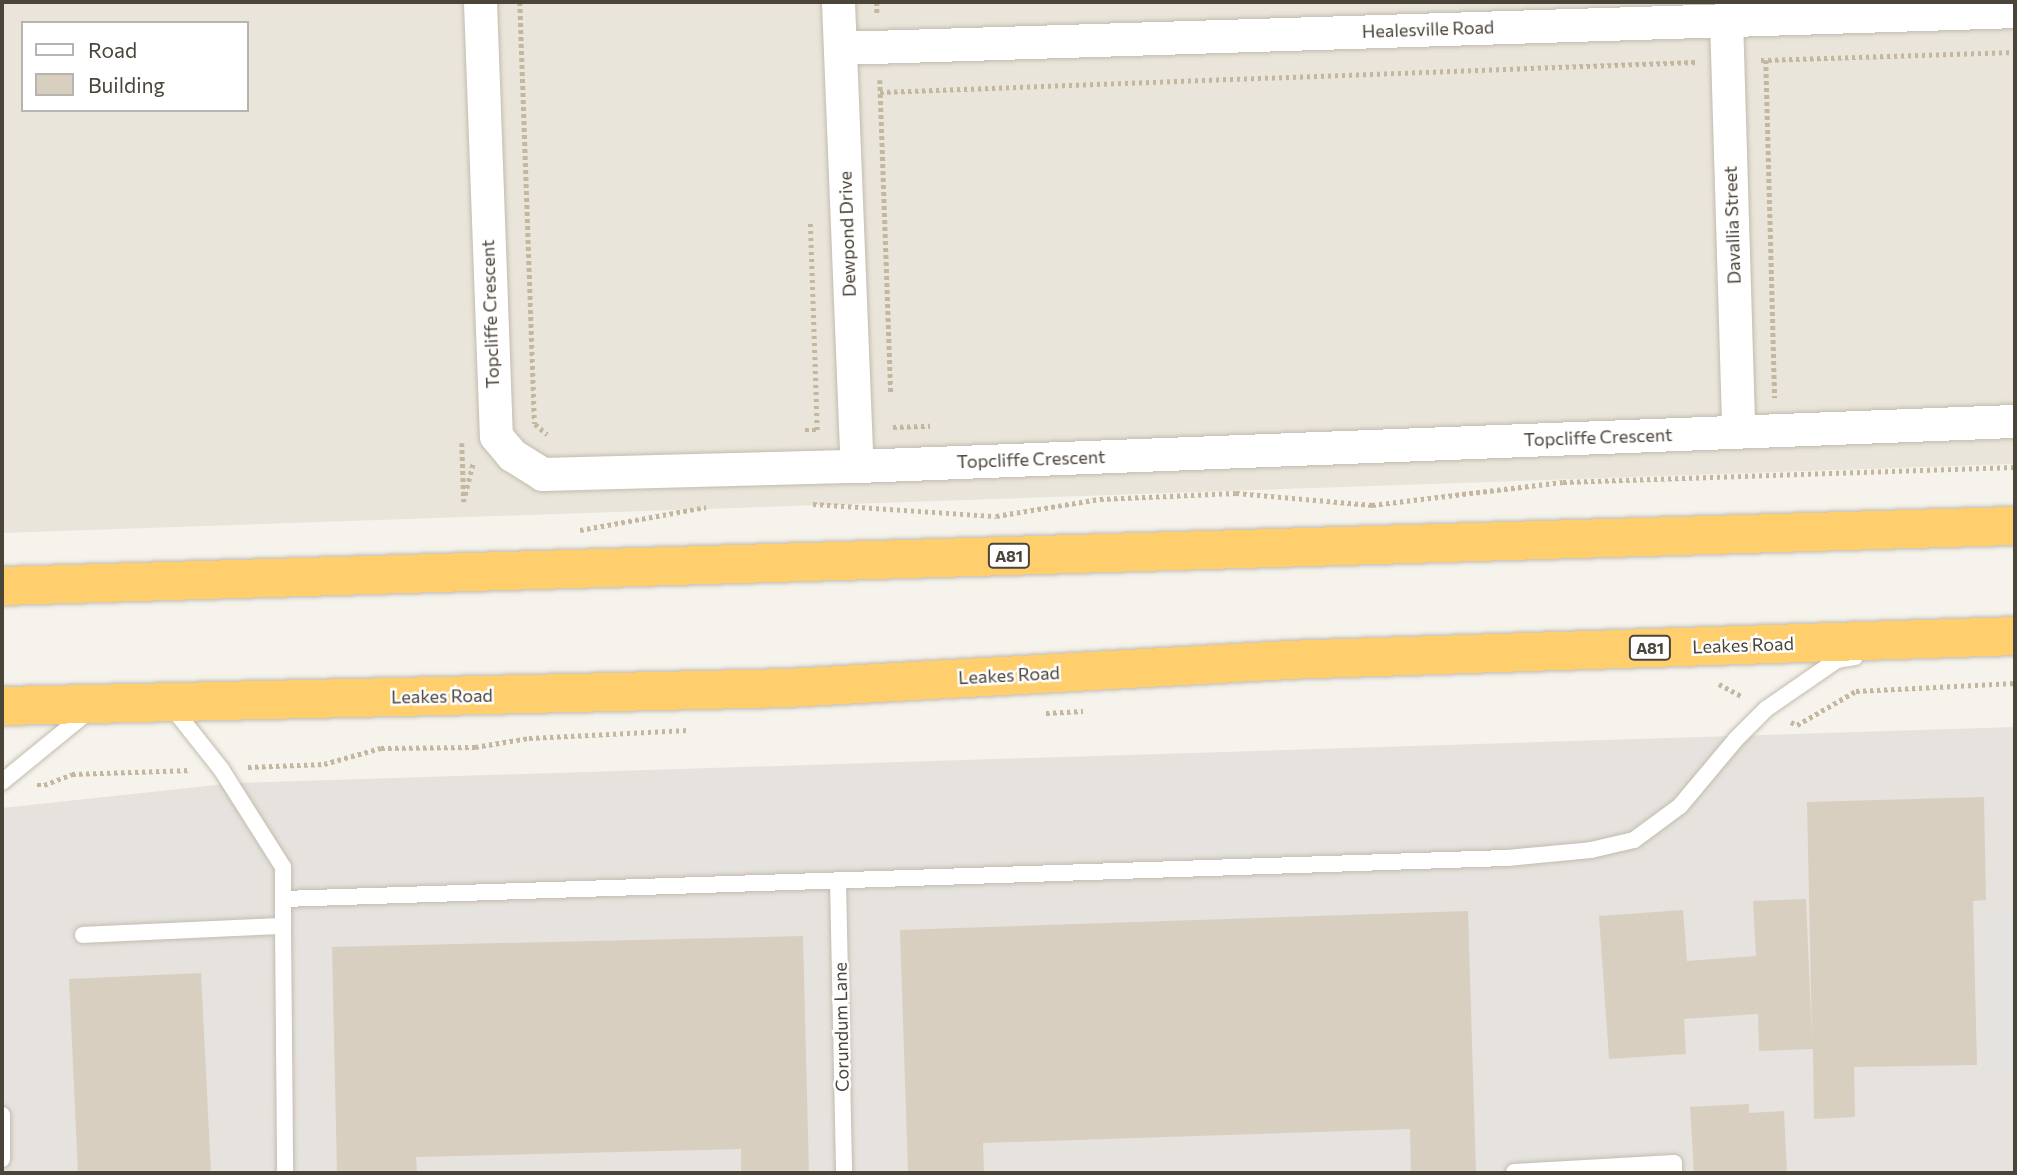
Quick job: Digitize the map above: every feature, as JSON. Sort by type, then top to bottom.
[{"type":"highway","name":"A81","points":[[2,586],[2015,526]]},
{"type":"highway","name":"Leakes Road","points":[[2,706],[788,688],[1284,660],[2015,636]]},
{"type":"street","name":"Topcliffe Crescent","points":[[480,2],[496,436],[512,455],[542,474],[857,466],[2015,421]]},
{"type":"street","name":"Dewpond Drive","points":[[838,2],[857,466]]},
{"type":"street","name":"Healesville Road","points":[[840,48],[1587,13],[1726,19],[2015,11]]},
{"type":"street","name":"Davallia Street","points":[[1726,19],[1738,431]]},
{"type":"lane","points":[[283,899],[1507,858],[1591,850],[1634,840],[1680,806],[1736,739],[1766,709],[1837,660],[1940,638]]},
{"type":"lane","points":[[167,702],[221,769],[283,867],[285,1173]]},
{"type":"lane","points":[[2,782],[99,703]]},
{"type":"lane","name":"Corundum Lane","points":[[838,881],[844,1173]]},
{"type":"lane","points":[[83,935],[283,926]]},
{"type":"lane","points":[[2,1115],[2,1159]]},
{"type":"lane","points":[[1514,1172],[1674,1163],[1674,1173]]},
{"type":"path","points":[[520,2],[535,424],[555,440]]},
{"type":"path","points":[[880,92],[2015,52]]},
{"type":"path","points":[[1766,60],[1775,398]]},
{"type":"path","points":[[803,430],[817,430],[809,210]]},
{"type":"path","points":[[810,504],[996,516],[1100,499],[1236,493],[1372,505],[1563,482],[2015,467]]},
{"type":"path","points":[[570,531],[707,506]]},
{"type":"path","points":[[1708,678],[1797,725],[1856,691],[2015,683]]},
{"type":"path","points":[[1044,713],[1085,711]]},
{"type":"path","points":[[2,782],[44,785],[72,774],[324,764],[381,748],[475,747],[529,737],[696,730]]},
{"type":"shaded area","points":[[2,2],[2015,2],[2015,464],[2,533]]},
{"type":"shaded area","points":[[2015,727],[2015,1173],[2,1173],[2,808],[235,783]]},
{"type":"shaded area","points":[[1995,912],[2015,912],[2015,1076],[1997,1077]]},
{"type":"building","points":[[1984,797],[1986,900],[1973,901],[1977,1065],[1854,1067],[1855,1117],[1814,1119],[1813,1049],[1759,1051],[1758,1014],[1684,1019],[1686,1054],[1609,1059],[1599,916],[1683,910],[1687,961],[1756,956],[1753,901],[1806,899],[1812,1041],[1807,802]]},
{"type":"building","points":[[1468,911],[1476,1173],[1411,1173],[1410,1129],[983,1143],[984,1173],[908,1173],[900,930]]},
{"type":"building","points":[[803,936],[809,1173],[741,1173],[741,1149],[416,1157],[417,1173],[337,1173],[332,947]]},
{"type":"building","points":[[201,973],[211,1173],[78,1173],[69,979]]},
{"type":"building","points":[[1749,1104],[1749,1113],[1784,1111],[1787,1173],[1694,1173],[1690,1107]]}]
